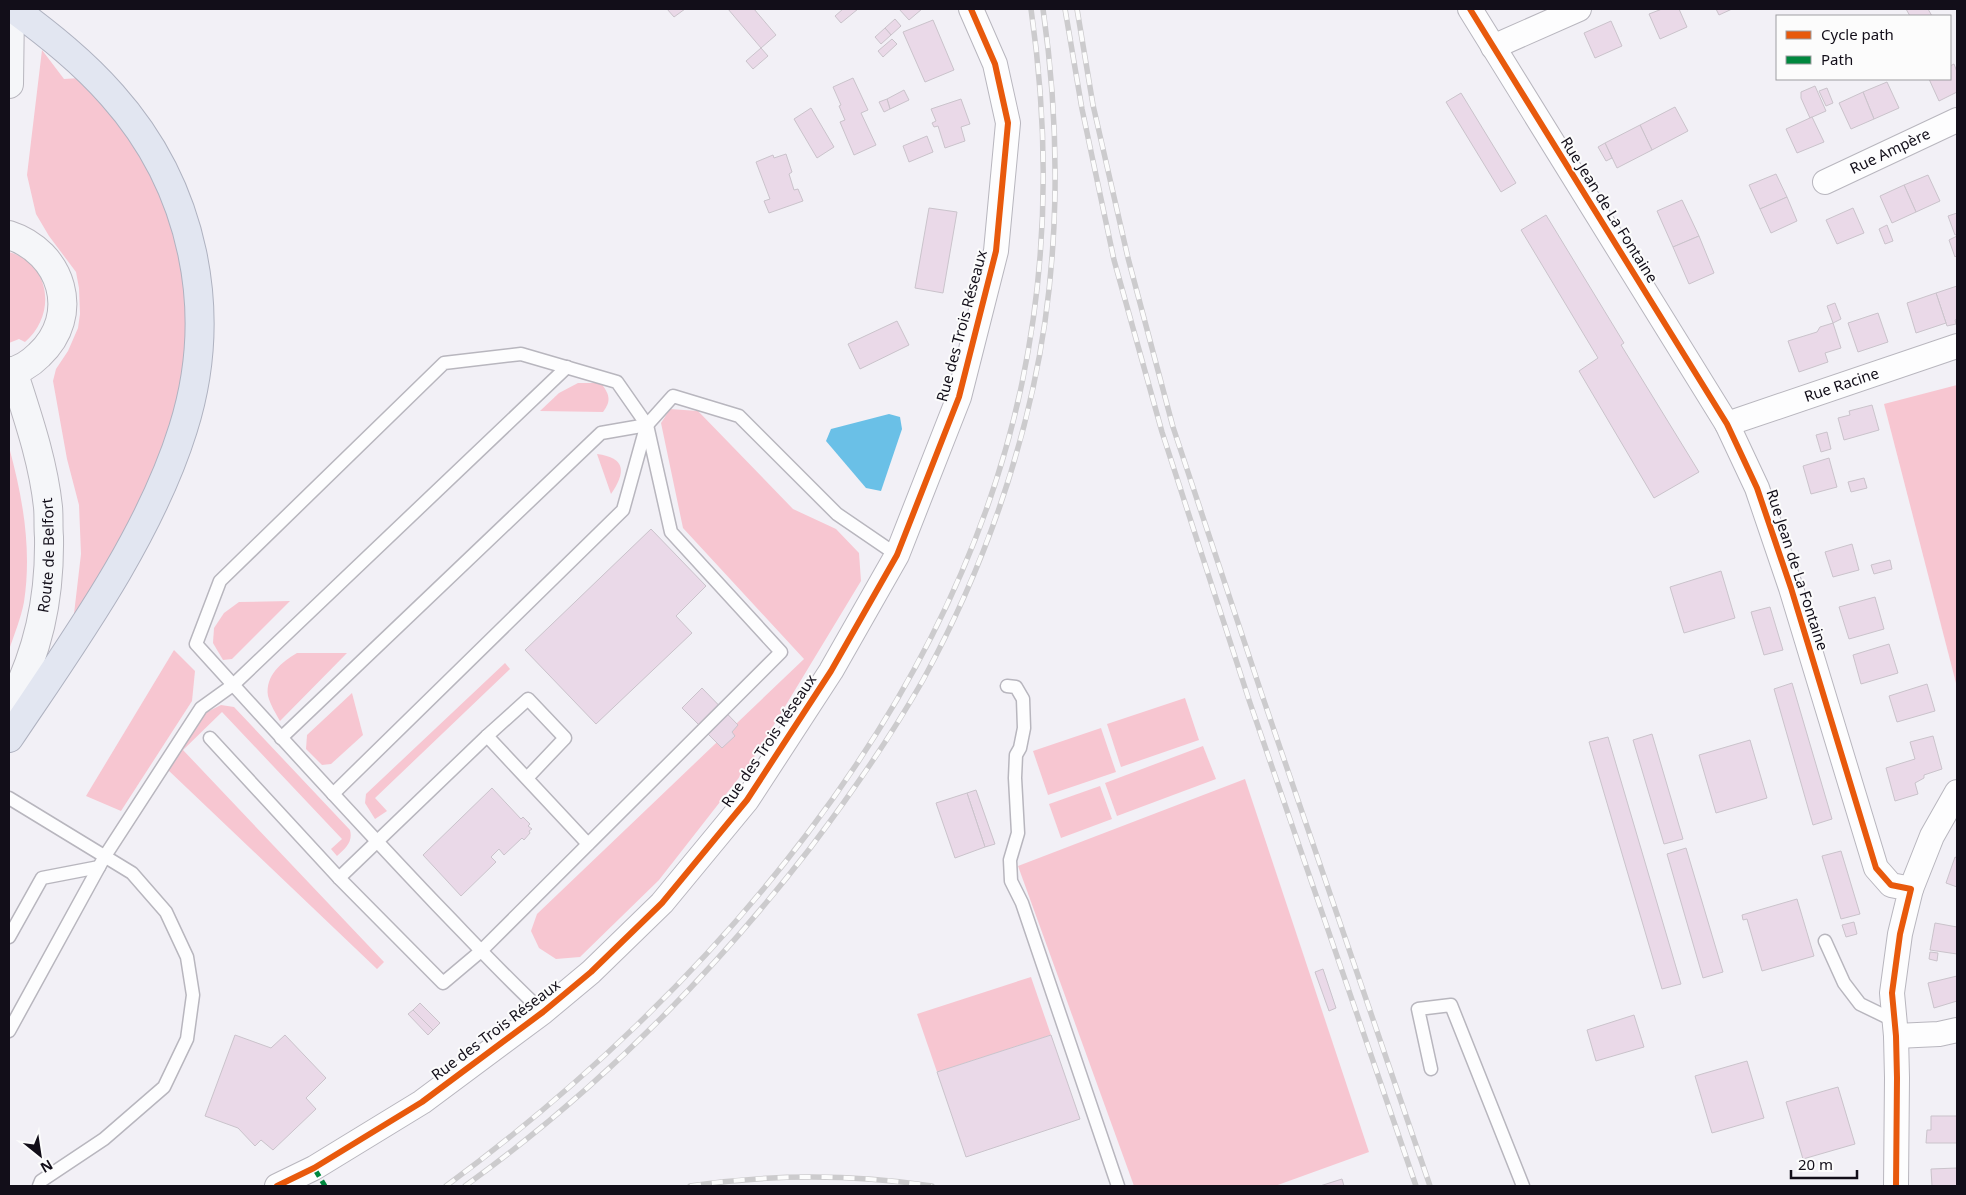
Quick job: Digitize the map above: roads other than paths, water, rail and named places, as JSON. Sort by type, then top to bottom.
[{"type":"highway","points":[[9,738],[77,638],[154,501],[183,429],[192,396],[198,360],[200,326],[195,263],[190,237],[167,178],[151,149],[113,96],[67,50],[11,14]]},
{"type":"main road","points":[[9,84],[11,14]]},
{"type":"main road","points":[[9,235],[31,245],[50,264],[59,281],[62,301],[58,327],[46,349],[25,366],[11,371]]},
{"type":"main road","name":"Route de Belfort","points":[[9,709],[33,655],[42,623],[47,589],[49,549],[48,507],[36,448],[11,371]]},
{"type":"street","name":"Rue des Trois Réseaux","points":[[277,1186],[314,1168],[422,1102],[543,1012],[591,972],[662,903],[747,800],[831,671],[896,555],[961,388],[996,251],[1008,123],[994,64],[971,9]]},
{"type":"street","name":"Rue Jean de La Fontaine","points":[[1470,9],[1727,424],[1757,488],[1791,588],[1876,868],[1891,885],[1910,889]]},
{"type":"street","points":[[1493,47],[1579,9]]},
{"type":"street","name":"Rue Ampère","points":[[1825,182],[1957,120]]},
{"type":"street","name":"Rue Racine","points":[[1727,424],[1957,346]]},
{"type":"street","points":[[1896,1186],[1896,1029],[1892,993],[1900,934],[1910,889],[1932,836],[1957,792]]},
{"type":"street","points":[[1896,1029],[1939,1034],[1957,1030]]},
{"type":"lane","points":[[210,738],[339,878],[443,983],[481,951],[781,652],[671,532],[647,425],[617,382],[521,354],[444,363],[220,581],[196,644],[376,841],[481,951],[511,983],[543,1012]]},
{"type":"lane","points":[[9,1031],[102,862],[201,708],[233,684],[567,367]]},
{"type":"lane","points":[[333,794],[622,510],[647,425],[673,396],[739,416],[837,514],[896,555]]},
{"type":"lane","points":[[282,738],[601,433],[647,425]]},
{"type":"lane","points":[[1007,686],[1016,687],[1023,699],[1024,728],[1020,748],[1016,755],[1018,833],[1010,860],[1012,881],[1022,903],[1118,1186]]},
{"type":"lane","points":[[339,878],[528,699],[566,738],[527,778]]},
{"type":"lane","points":[[487,736],[588,844]]},
{"type":"lane","points":[[9,798],[102,862],[132,873],[166,912],[187,957],[194,995],[187,1039],[164,1087],[104,1139],[41,1181],[39,1186]]},
{"type":"lane","points":[[9,937],[42,878],[102,862]]},
{"type":"lane","points":[[1825,941],[1844,983],[1860,1004],[1896,1029]]},
{"type":"lane","points":[[1431,1069],[1418,1009],[1451,1005],[1523,1186]]},
{"type":"water","points":[[889,414],[900,417],[902,429],[881,491],[866,488],[826,441],[831,429]]},
{"type":"railway","points":[[446,1186],[543,1110],[637,1025],[725,934],[806,835],[879,730],[940,619],[988,503],[1022,383],[1031,336],[1037,290],[1043,196],[1041,102],[1031,9]]},
{"type":"railway","points":[[465,1186],[561,1111],[606,1071],[650,1029],[734,941],[811,847],[855,786],[910,702],[941,646],[974,575],[1001,501],[1024,426],[1042,342],[1053,247],[1055,199],[1053,104],[1043,9]]},
{"type":"railway","points":[[1065,9],[1082,109],[1114,260],[1162,432],[1249,700],[1416,1186]]},
{"type":"railway","points":[[1077,9],[1093,105],[1128,258],[1173,427],[1262,695],[1430,1186]]},
{"type":"railway","points":[[690,1186],[751,1179],[811,1177],[872,1179],[932,1186]]}]
